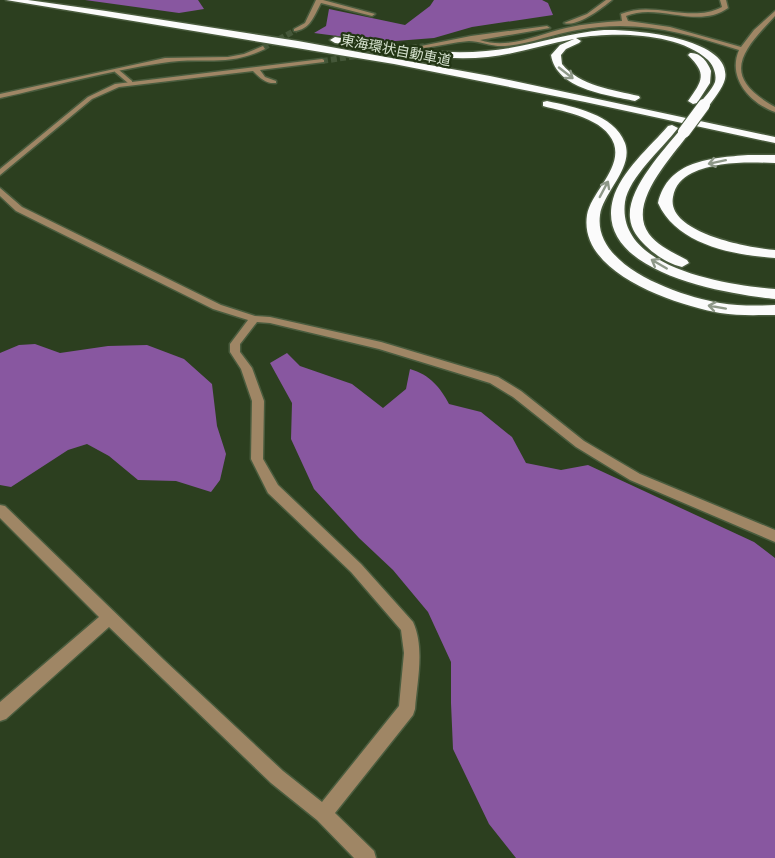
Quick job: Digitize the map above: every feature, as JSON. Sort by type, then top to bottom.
[{"type":"highway","name":"東海環状自動車道","points":[[10,0],[171,21],[470,70],[775,130]]},
{"type":"highway","name":"東海環状自動車道","points":[[53,0],[446,73],[775,140]]},
{"type":"highway","points":[[171,21],[453,55],[505,52],[595,33],[653,36],[694,48],[718,66],[720,81],[704,105],[624,190],[617,209],[621,230],[628,240],[648,258],[678,275],[715,287],[775,294]]},
{"type":"highway","points":[[171,21],[554,105],[593,120],[616,138],[621,152],[594,214],[595,234],[607,255],[647,285],[689,301],[736,310],[775,310]]},
{"type":"highway","points":[[775,130],[591,87],[563,72],[558,66],[556,55],[563,47],[576,41],[605,37],[640,38],[673,45],[698,58],[706,68],[705,84],[692,103],[678,130],[639,194],[634,211],[639,229],[664,254],[693,268],[744,281],[775,282]]},
{"type":"highway","points":[[775,159],[728,160],[702,166],[673,181],[666,195],[666,204],[676,220],[698,236],[730,248],[775,254]]},
{"type":"street","points":[[424,46],[569,23],[589,15],[609,0]]},
{"type":"street","points":[[625,23],[623,15],[631,9],[655,8],[709,13],[721,11],[724,8],[723,0]]},
{"type":"street","points":[[296,30],[307,24],[319,1],[372,14]]},
{"type":"street","points":[[775,13],[742,49],[738,67],[744,85],[757,100],[775,110]]},
{"type":"street","points":[[471,38],[483,43],[507,44],[579,27],[625,23],[684,31],[742,49]]},
{"type":"street","points":[[0,96],[165,60],[228,59],[246,56],[263,48]]},
{"type":"street","points":[[0,173],[90,98],[117,85],[322,61]]},
{"type":"street","points":[[255,69],[263,78],[274,82]]},
{"type":"street","points":[[117,71],[130,82]]},
{"type":"street","points":[[0,191],[19,209],[206,302],[254,319],[270,320],[381,346],[494,381],[517,394],[580,444],[635,477],[775,537]]},
{"type":"street","points":[[254,319],[235,344],[235,352],[246,368],[258,401],[257,459],[273,489],[356,568],[394,609],[408,627],[412,653],[407,709],[323,814]]},
{"type":"street","points":[[0,510],[269,770],[323,814],[367,858]]},
{"type":"street","points":[[0,713],[109,617]]},
{"type":"shaded area","points":[[85,0],[198,0],[204,9],[179,13]]},
{"type":"shaded area","points":[[434,0],[542,0],[548,3],[553,15],[472,27],[434,38],[383,42],[314,33],[326,26],[329,9],[405,25],[430,6]]},
{"type":"shaded area","points":[[35,344],[60,353],[108,346],[147,345],[184,359],[212,384],[217,426],[226,454],[220,480],[211,492],[176,481],[138,480],[109,456],[87,444],[68,450],[11,487],[0,485],[0,353],[19,345]]},
{"type":"shaded area","points":[[287,353],[300,366],[352,384],[383,408],[406,389],[410,369],[434,382],[449,404],[481,412],[512,437],[526,463],[561,470],[588,465],[754,542],[775,558],[775,858],[516,858],[489,824],[453,749],[451,662],[428,612],[393,570],[359,538],[314,489],[291,439],[292,403],[270,363]]},
{"type":"tunnel","points":[[263,48],[296,30]]},
{"type":"tunnel","points":[[322,61],[424,46]]}]
